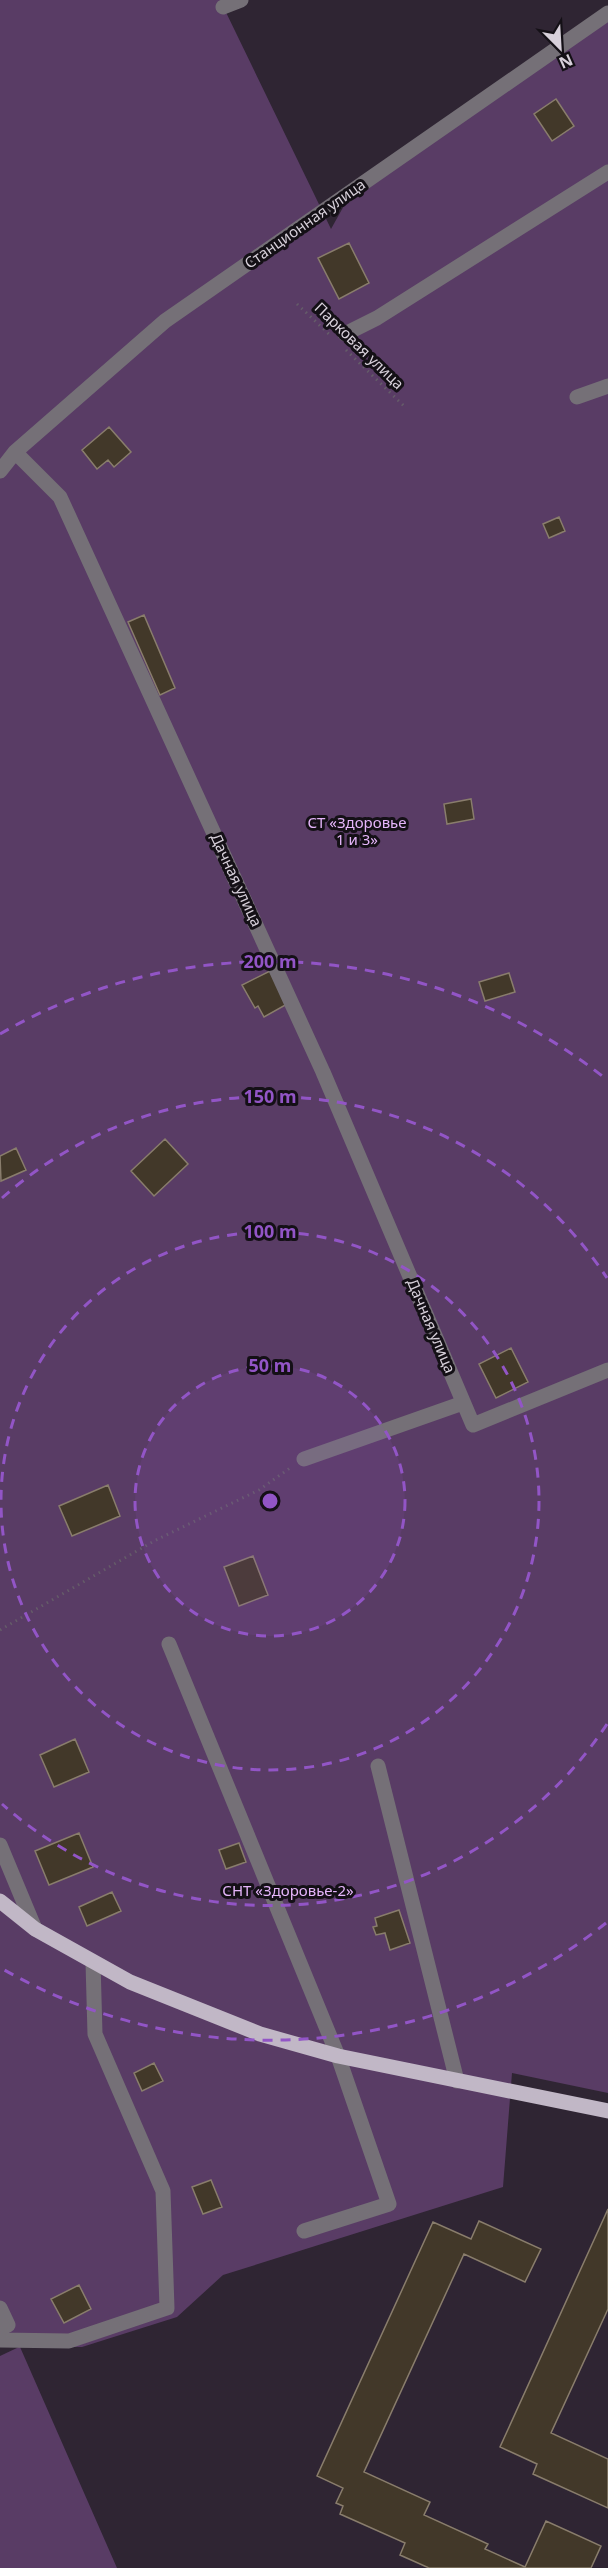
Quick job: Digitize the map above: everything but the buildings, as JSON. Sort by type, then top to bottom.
[{"type":"main road","points":[[0,1901],[35,1929],[130,1982],[260,2034],[338,2056],[525,2096],[608,2111]]},
{"type":"street","points":[[223,7],[241,0]]},
{"type":"street","name":"Станционная улица","points":[[0,471],[15,452],[165,321],[608,13]]},
{"type":"street","points":[[338,338],[377,318],[608,172]]},
{"type":"street","points":[[577,397],[608,386]]},
{"type":"street","name":"Дачная улица","points":[[15,452],[60,497],[323,1072],[473,1425],[608,1370]]},
{"type":"street","points":[[304,1459],[464,1403]]},
{"type":"street","points":[[169,1644],[338,2056],[389,2204],[304,2231]]},
{"type":"street","points":[[378,1766],[457,2081]]},
{"type":"street","points":[[0,1845],[35,1929]]},
{"type":"street","points":[[0,2340],[69,2341],[167,2308],[163,2191],[95,2034],[93,1962]]},
{"type":"street","points":[[0,2308],[8,2325],[0,2328]]},
{"type":"path","name":"Парковая улица","points":[[297,304],[338,338],[405,407]]},
{"type":"path","points":[[0,1630],[154,1541],[259,1490],[304,1459]]},
{"type":"green space","points":[[0,0],[220,0],[331,229],[360,177],[608,8],[608,2093],[512,2073],[503,2187],[223,2275],[177,2317],[82,2347],[20,2347],[117,2568],[0,2568],[0,2356],[19,2347],[0,2343]]},
{"type":"park label","name":"СТ «Здоровье 1 и 3»","points":[[357,832]]},
{"type":"park label","name":"СНТ «Здоровье-2»","points":[[288,1891]]}]
